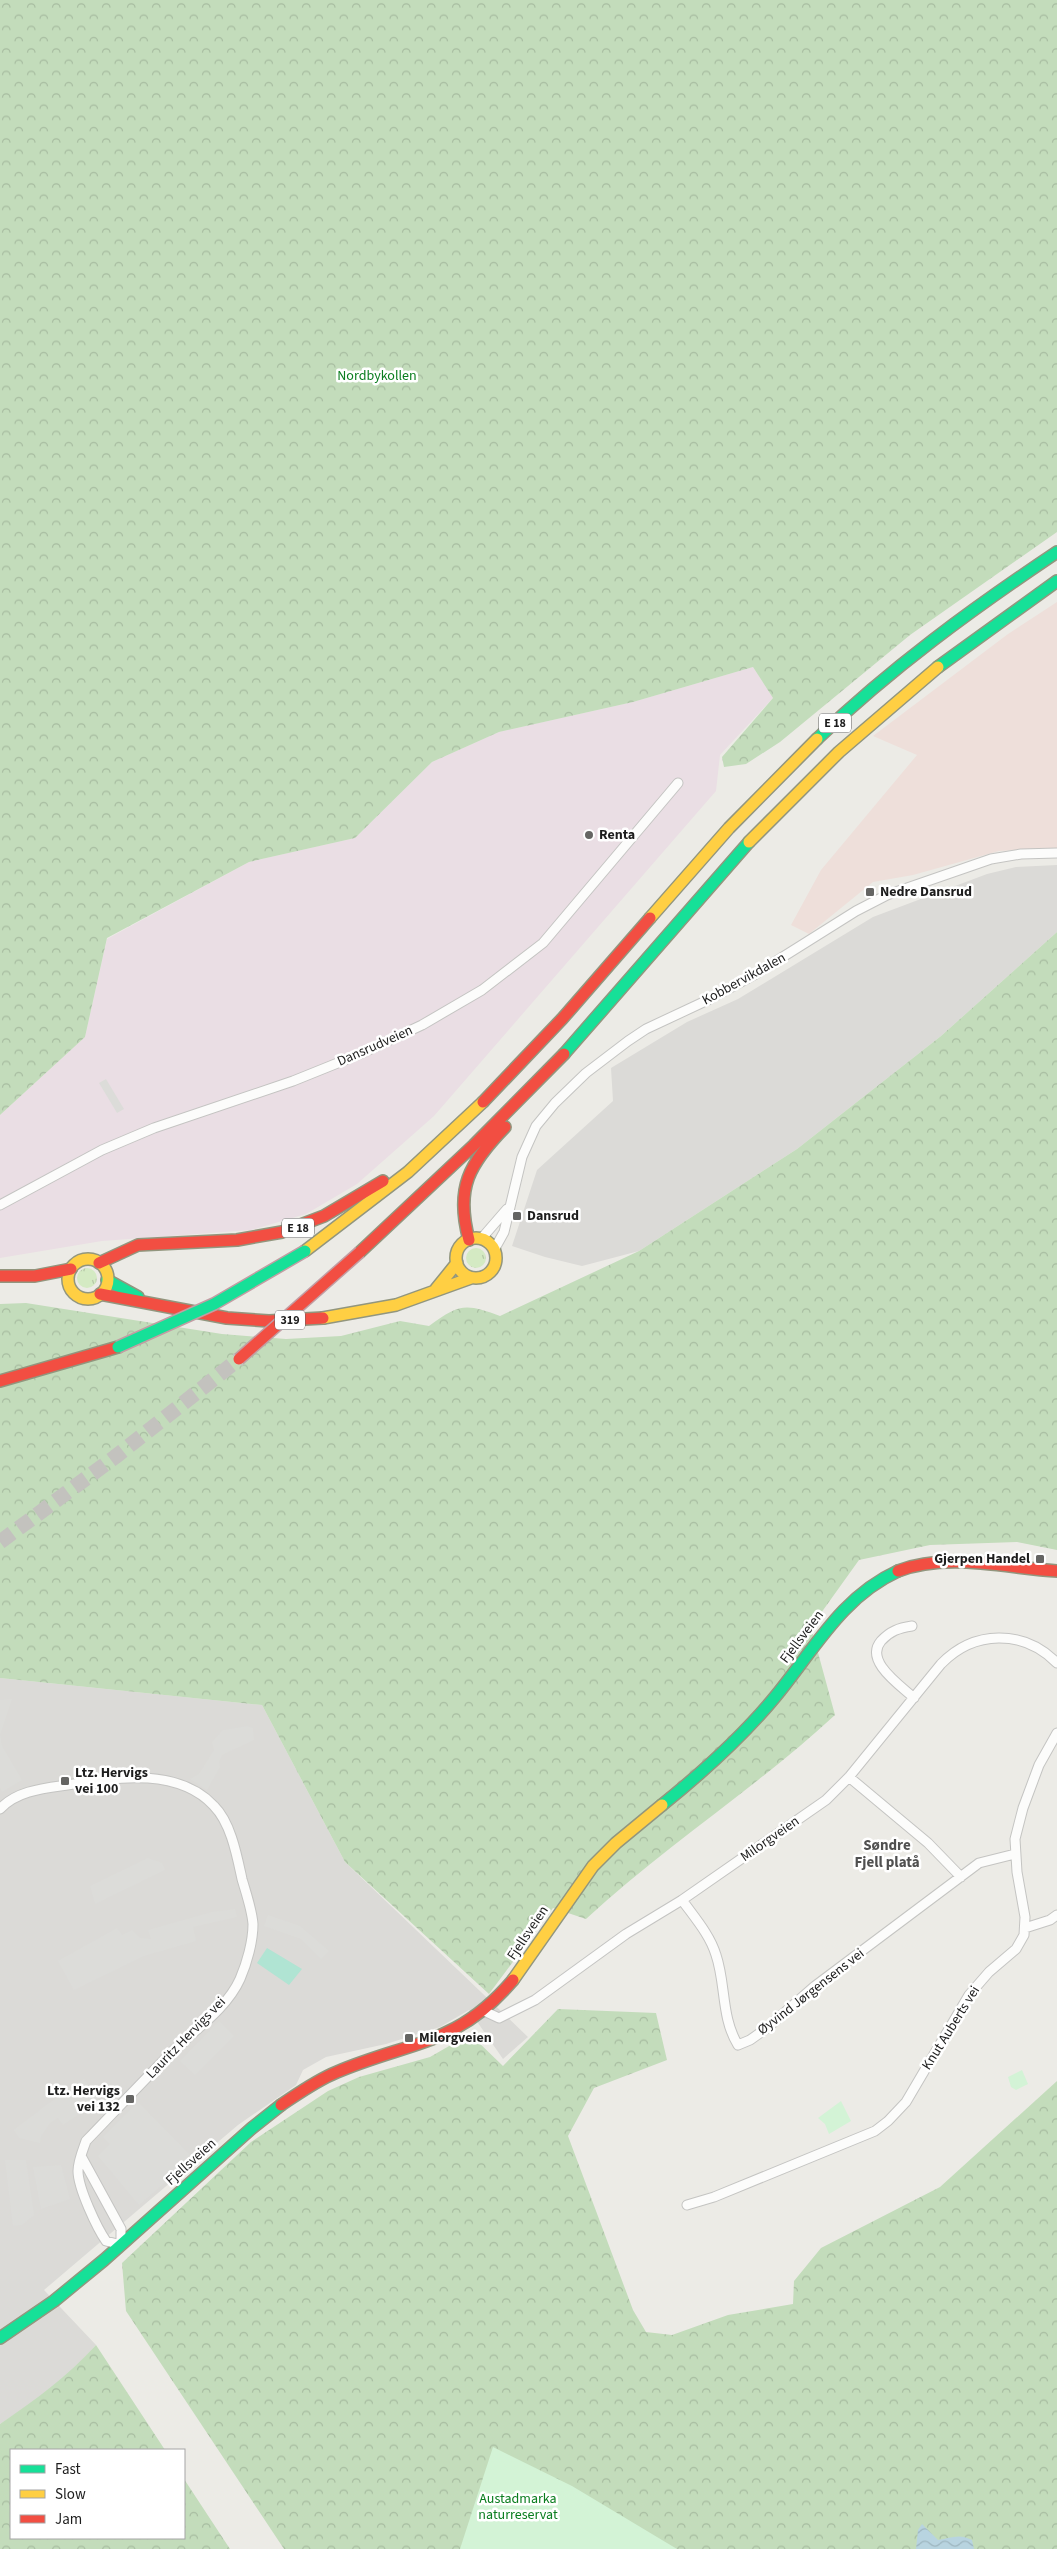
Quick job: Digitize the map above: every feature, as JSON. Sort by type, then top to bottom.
[{"type":"main road","name":"E 18","points":[[0,1381],[118,1347],[150,1335],[219,1302],[305,1252],[383,1193],[468,1117],[560,1021],[754,802],[819,738],[864,697],[956,621],[1057,552]]},
{"type":"main road","name":"E 18","points":[[239,1359],[360,1252],[482,1136],[583,1034],[771,818],[836,754],[970,640],[1057,581]]},
{"type":"main road","name":"E 18","points":[[469,1240],[460,1205],[470,1172],[498,1134],[538,1093],[583,1034]]},
{"type":"main road","name":"E 18","points":[[99,1263],[138,1244],[245,1240],[299,1227],[348,1205],[468,1117]]},
{"type":"main road","points":[[469,1240],[481,1239],[490,1244],[494,1250]]},
{"type":"main road","name":"319","points":[[436,1289],[457,1263],[459,1249],[469,1240]]},
{"type":"main road","name":"319","points":[[35,1276],[69,1285],[74,1293],[82,1298],[92,1298],[100,1294],[143,1299],[226,1318],[289,1320],[340,1316],[379,1309],[408,1301],[436,1289],[471,1278],[482,1277],[492,1271],[496,1261],[494,1250]]},
{"type":"main road","name":"319","points":[[0,1276],[35,1276],[71,1269],[84,1260],[99,1263]]},
{"type":"main road","points":[[99,1263],[106,1271],[107,1280],[100,1294]]},
{"type":"main road","points":[[457,1263],[462,1272],[471,1278]]},
{"type":"main road","points":[[69,1285],[71,1269]]},
{"type":"main road","name":"319","points":[[107,1280],[143,1299]]},
{"type":"main road","name":"Fjellsveien","points":[[0,2338],[35,2316],[121,2245],[253,2127],[284,2102],[336,2072],[436,2039],[484,2012],[512,1983],[595,1864],[637,1825],[690,1782],[736,1738],[785,1685],[832,1622],[861,1591],[885,1576],[904,1569],[929,1564],[958,1562],[1057,1571]]},
{"type":"street","name":"Dansrudveien","points":[[0,1205],[102,1150],[154,1128],[294,1081],[360,1054],[422,1025],[482,990],[543,943],[678,783]]},
{"type":"street","name":"Kobbervikdalen","points":[[494,1250],[504,1232],[522,1157],[536,1126],[545,1114],[586,1073],[646,1029],[732,987],[801,947],[856,911],[887,895],[991,859],[1021,854],[1057,853]]},
{"type":"street","name":"Kobbervikdalen","points":[[481,1239],[509,1207]]},
{"type":"street","points":[[912,1626],[889,1632],[878,1645],[875,1654],[877,1660],[894,1680],[914,1698]]},
{"type":"street","name":"Milorgveien","points":[[484,2012],[499,2018],[521,2009],[626,1934],[682,1900],[826,1800],[849,1777],[949,1656],[976,1641],[994,1638],[1018,1639],[1030,1643],[1057,1663]]},
{"type":"street","points":[[1057,1733],[1039,1764],[1023,1808],[1016,1833],[1015,1854],[1025,1928],[1050,1920],[1057,1915]]},
{"type":"street","points":[[849,1777],[928,1843],[961,1878]]},
{"type":"street","name":"Lauritz Hervigs vei","points":[[0,1809],[16,1797],[29,1792],[79,1783],[160,1779],[187,1786],[214,1805],[232,1841],[253,1923],[248,1957],[239,1980],[218,2009],[86,2141],[81,2156],[78,2173],[99,2231],[106,2242],[121,2245]]},
{"type":"street","name":"Øyvind Jørgensens vei","points":[[682,1900],[709,1938],[717,1956],[725,2007],[732,2035],[738,2044],[750,2040],[767,2028],[815,1986],[979,1863],[1015,1854]]},
{"type":"street","name":"Knut Auberts vei","points":[[687,2205],[714,2197],[864,2137],[888,2121],[906,2102],[969,1995],[989,1972],[1022,1941],[1025,1928]]},
{"type":"street","points":[[81,2156],[120,2229],[121,2245]]},
{"type":"shaded area","points":[[1057,602],[1057,848],[999,851],[913,875],[873,882],[809,934],[791,925],[821,870],[917,755],[873,736],[1008,634]]},
{"type":"shaded area","points":[[753,667],[773,698],[720,755],[716,791],[434,1116],[357,1184],[306,1214],[251,1230],[102,1241],[0,1258],[0,1115],[85,1037],[107,939],[249,862],[355,838],[432,762],[499,732],[633,702]]},
{"type":"shaded area","points":[[1057,865],[1057,932],[941,1036],[797,1149],[639,1251],[582,1266],[545,1257],[512,1246],[537,1170],[613,1101],[611,1068],[687,1022],[738,999],[873,917],[987,874],[1016,867]]},
{"type":"shaded area","points":[[106,1079],[124,1109],[117,1113],[99,1083]]},
{"type":"shaded area","points":[[0,1678],[262,1705],[345,1862],[528,2037],[503,2059],[469,2010],[440,2027],[386,2044],[326,2057],[303,2070],[296,2085],[238,2125],[44,2290],[96,2345],[72,2371],[40,2398],[0,2424]]},
{"type":"shaded area","points":[[12,1699],[0,1735],[0,1700]]},
{"type":"shaded area","points":[[247,1726],[253,1728],[254,1740],[222,1755],[219,1762],[220,1767],[207,1790],[190,1779],[199,1774],[214,1750],[212,1742],[223,1730]]},
{"type":"shaded area","points":[[0,1735],[2,1746],[22,1780],[2,1792],[0,1787]]},
{"type":"shaded area","points":[[148,1858],[162,1863],[165,1870],[95,1904],[90,1886]]},
{"type":"shaded area","points":[[235,1909],[237,1917],[193,1927],[196,1941],[144,1956],[74,1990],[58,1961],[117,1928],[122,1935],[132,1930],[140,1938],[151,1939],[148,1930],[212,1912]]},
{"type":"shaded area","points":[[268,1915],[300,1926],[329,1951],[321,1959],[301,1939],[264,1926]]},
{"type":"shaded area","points":[[219,2021],[234,2036],[195,2075],[180,2061]]},
{"type":"shaded area","points":[[84,2079],[99,2100],[63,2125],[58,2118],[50,2123],[41,2136],[40,2143],[19,2138],[14,2130]]},
{"type":"shaded area","points":[[138,2102],[193,2158],[139,2205],[98,2156],[110,2144],[103,2137]]},
{"type":"shaded area","points":[[5,2160],[26,2160],[34,2215],[22,2225],[13,2226]]},
{"type":"shaded area","points":[[61,2165],[70,2199],[41,2209],[33,2167]]},
{"type":"green space","name":"Nordbykollen","points":[[0,0],[1057,0],[1057,532],[910,635],[780,742],[746,764],[724,767],[722,757],[773,698],[753,667],[633,702],[499,732],[432,762],[355,838],[249,862],[107,938],[85,1037],[0,1115]]},
{"type":"green space","points":[[1057,932],[1057,1550],[1017,1542],[930,1545],[859,1560],[811,1627],[835,1715],[805,1742],[616,1892],[586,1919],[553,1908],[489,1994],[345,1862],[262,1705],[0,1678],[0,1304],[26,1303],[222,1334],[286,1339],[341,1336],[400,1321],[429,1326],[448,1313],[463,1308],[478,1309],[500,1316],[639,1251],[797,1149],[941,1036]]},
{"type":"green space","points":[[472,1248],[480,1248],[486,1254],[486,1262],[480,1268],[472,1268],[466,1262],[466,1254]]},
{"type":"green space","points":[[87,1268],[94,1271],[97,1278],[94,1285],[87,1288],[80,1285],[77,1278],[80,1271]]},
{"type":"green space","points":[[267,1948],[302,1969],[289,1985],[257,1963]]},
{"type":"green space","points":[[558,2009],[656,2013],[667,2060],[594,2088],[568,2136],[633,2310],[646,2332],[672,2335],[728,2315],[793,2304],[794,2281],[821,2248],[940,2187],[1057,2081],[1057,2549],[284,2549],[126,2311],[122,2263],[251,2142],[328,2091],[359,2077],[430,2057],[463,2038],[474,2038],[503,2066]]},
{"type":"green space","points":[[1022,2070],[1028,2084],[1016,2090],[1011,2087],[1008,2077]]},
{"type":"green space","points":[[841,2101],[851,2121],[829,2134],[825,2124],[818,2118]]},
{"type":"green space","points":[[96,2345],[164,2449],[10,2449],[10,2539],[185,2539],[185,2481],[230,2549],[0,2549],[0,2424],[50,2388]]},
{"type":"green space","name":"Austadmarka naturreservat","points":[[493,2447],[572,2486],[677,2549],[460,2549]]},
{"type":"water","points":[[922,2524],[938,2540],[955,2537],[967,2538],[972,2540],[974,2549],[916,2549],[918,2530]]},
{"type":"tunnel","points":[[0,1542],[115,1457],[239,1359]]},
{"type":"traffic: fast","points":[[817,739],[874,688],[933,640],[1057,552]]},
{"type":"traffic: fast","points":[[938,667],[1057,581]]},
{"type":"traffic: fast","points":[[564,1054],[749,842]]},
{"type":"traffic: fast","points":[[118,1347],[214,1304],[305,1251]]},
{"type":"traffic: fast","points":[[107,1280],[138,1297]]},
{"type":"traffic: fast","points":[[662,1805],[736,1740],[775,1697],[844,1610],[860,1595],[898,1571]]},
{"type":"traffic: fast","points":[[0,2338],[54,2301],[104,2260],[252,2128],[281,2105]]},
{"type":"traffic: slow","points":[[749,842],[839,752],[938,667]]},
{"type":"traffic: slow","points":[[650,918],[729,828],[817,739]]},
{"type":"traffic: slow","points":[[305,1251],[408,1172],[483,1102]]},
{"type":"traffic: slow","points":[[476,1238],[487,1241],[493,1247],[496,1258],[493,1269],[487,1275],[476,1278],[465,1275],[459,1269],[456,1258],[459,1247],[465,1241],[476,1238]]},
{"type":"traffic: slow","points":[[88,1259],[102,1265],[108,1279],[102,1293],[88,1299],[74,1293],[68,1279],[74,1265],[88,1259]]},
{"type":"traffic: slow","points":[[436,1289],[457,1263]]},
{"type":"traffic: slow","points":[[323,1318],[396,1305],[471,1278]]},
{"type":"traffic: slow","points":[[513,1980],[593,1866],[616,1843],[662,1805]]},
{"type":"traffic: jam","points":[[483,1102],[562,1019],[650,918]]},
{"type":"traffic: jam","points":[[360,1252],[474,1145],[564,1054]]},
{"type":"traffic: jam","points":[[469,1240],[464,1206],[468,1178],[482,1153],[505,1127]]},
{"type":"traffic: jam","points":[[99,1263],[138,1245],[237,1240],[282,1232],[324,1216],[383,1181]]},
{"type":"traffic: jam","points":[[239,1359],[360,1252]]},
{"type":"traffic: jam","points":[[0,1276],[35,1276],[71,1269]]},
{"type":"traffic: jam","points":[[100,1294],[227,1318],[269,1321],[323,1318]]},
{"type":"traffic: jam","points":[[0,1381],[118,1347]]},
{"type":"traffic: jam","points":[[898,1571],[917,1565],[957,1562],[1057,1571]]},
{"type":"traffic: jam","points":[[281,2105],[330,2075],[452,2030],[472,2018],[492,2002],[513,1980]]},
{"type":"place","name":"Renta","points":[[589,835]]},
{"type":"place","name":"Nedre Dansrud","points":[[870,892]]},
{"type":"place","name":"Dansrud","points":[[517,1216]]},
{"type":"place","name":"Gjerpen Handel","points":[[1040,1559]]},
{"type":"place","name":"Ltz. Hervigs vei 100","points":[[65,1781]]},
{"type":"place","name":"Milorgveien","points":[[409,2038]]},
{"type":"place","name":"Ltz. Hervigs vei 132","points":[[130,2099]]},
{"type":"district","name":"Søndre Fjell platå","points":[[887,1854]]}]
